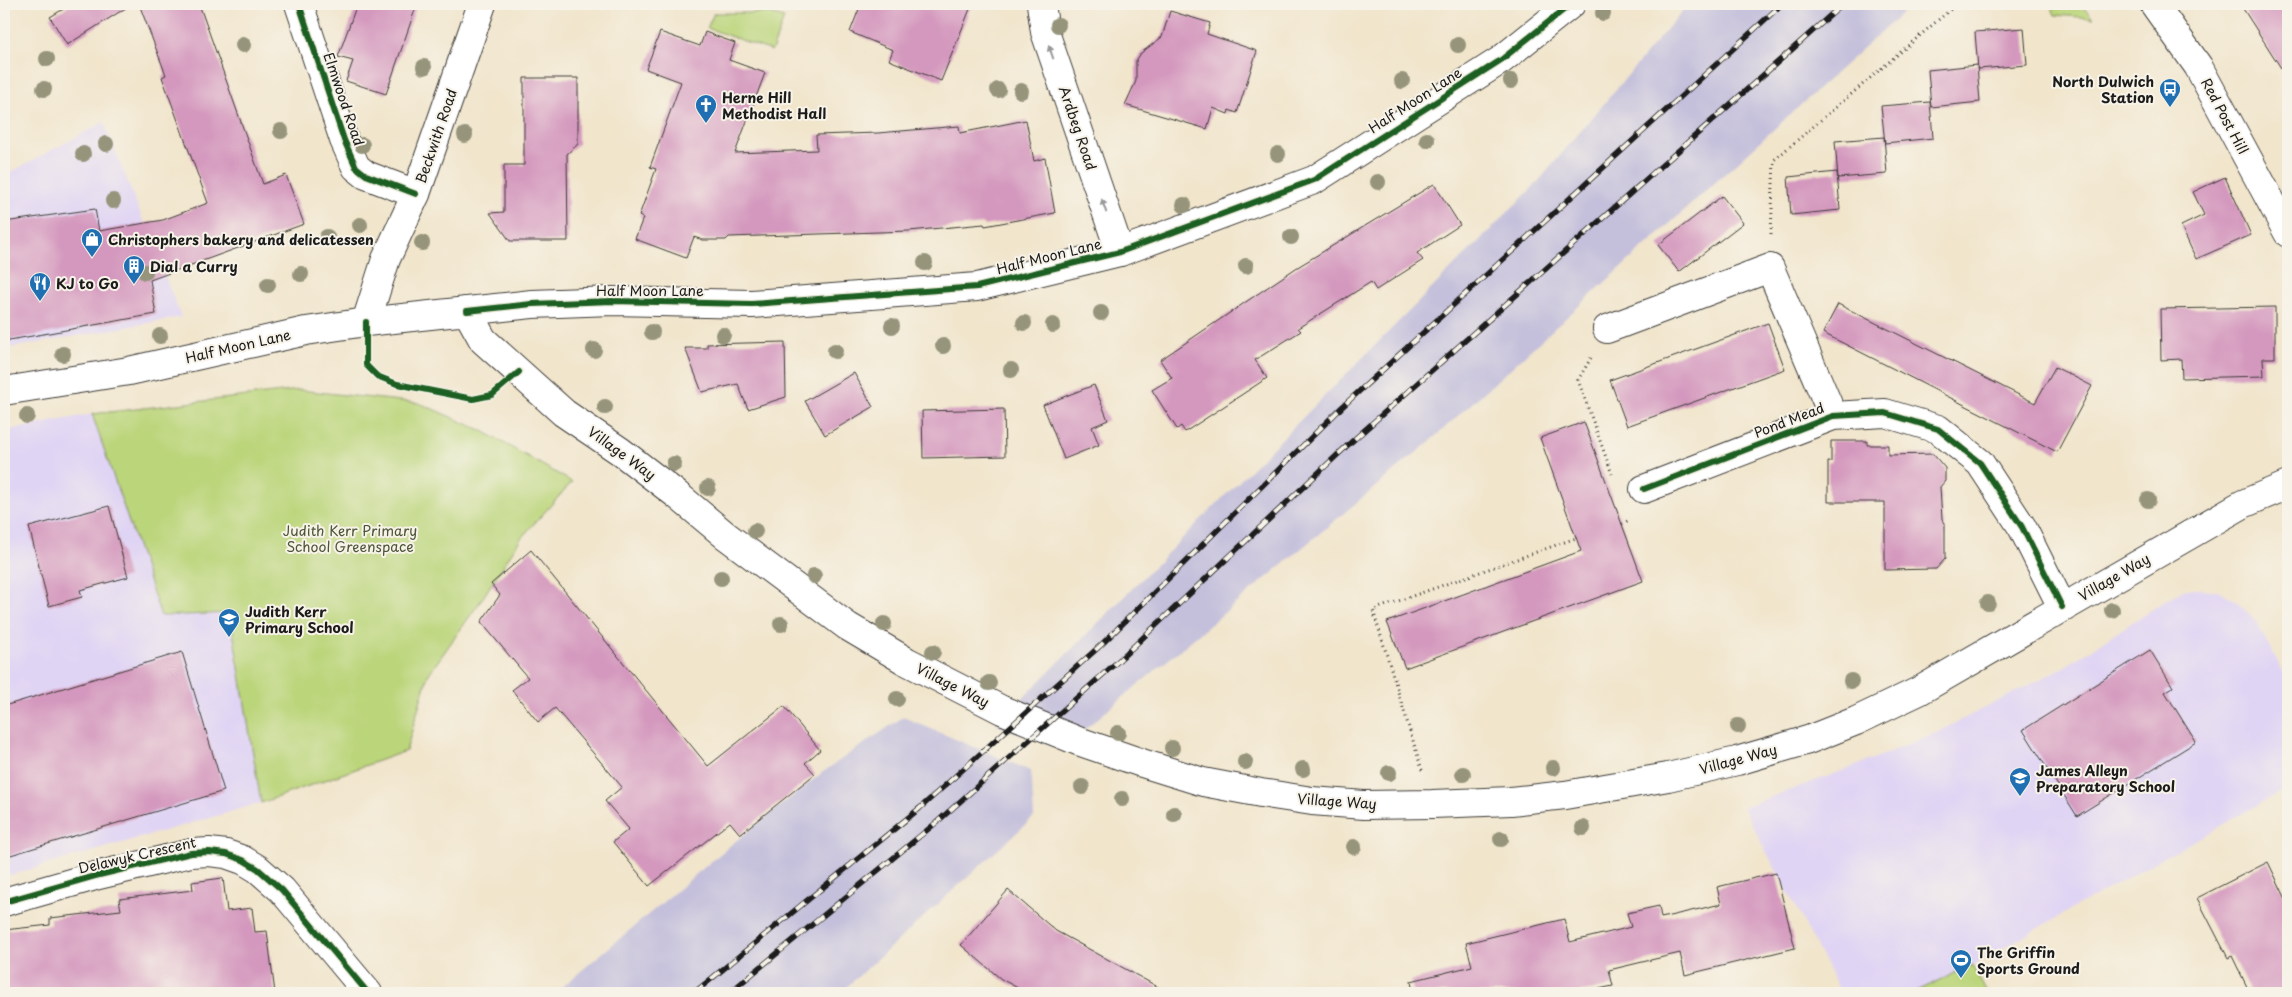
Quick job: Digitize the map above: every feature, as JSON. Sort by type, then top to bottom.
[{"type":"street","name":"Elmwood Road","points":[[300,4],[346,146],[356,167],[366,174],[416,194]]},
{"type":"street","name":"Beckwith Road","points":[[366,322],[386,259],[416,194],[482,4]]},
{"type":"street","name":"Ardbeg Road","points":[[1041,4],[1044,32],[1120,252]]},
{"type":"street","name":"Half Moon Lane","points":[[4,391],[129,371],[306,331],[366,322],[532,304],[612,301],[752,304],[977,287],[1120,252],[1314,180],[1501,60],[1571,4]]},
{"type":"street","name":"Red Post Hill","points":[[2154,4],[2198,66],[2288,233]]},
{"type":"street","points":[[1607,329],[1770,268]]},
{"type":"street","name":"Pond Mead","points":[[1770,268],[1833,416]]},
{"type":"street","name":"Village Way","points":[[467,311],[483,340],[564,412],[620,450],[725,535],[847,626],[906,661],[970,695],[1078,741],[1203,782],[1312,801],[1364,805],[1511,801],[1615,788],[1737,761],[1808,740],[1856,721],[1920,691],[2062,607],[2243,504],[2288,485]]},
{"type":"street","name":"Pond Mead","points":[[1644,488],[1833,416],[1885,413],[1938,429],[1980,463],[2022,527],[2062,607]]},
{"type":"street","name":"Delawyk Crescent","points":[[4,902],[95,876],[190,853],[226,854],[243,860],[282,890],[368,993]]},
{"type":"path","points":[[1770,268],[1774,160],[1957,4]]},
{"type":"path","points":[[1607,329],[1578,380],[1614,479]]},
{"type":"path","points":[[1622,524],[1630,521],[1626,513]]},
{"type":"path","points":[[1432,804],[1374,610],[1576,538]]},
{"type":"shaded area","points":[[1688,4],[1912,4],[1428,443],[1061,749],[996,725],[1537,183]]},
{"type":"shaded area","points":[[104,122],[181,317],[4,349],[4,176]]},
{"type":"shaded area","name":"Judith Kerr Primary School","points":[[299,390],[419,403],[481,430],[572,482],[521,538],[480,602],[428,675],[406,751],[261,803],[4,877],[4,431],[92,414]]},
{"type":"shaded area","name":"James Alleyn Preparatory School","points":[[2193,588],[2220,591],[2236,601],[2255,620],[2288,681],[2288,788],[1972,965],[1913,993],[1841,993],[1743,807],[1856,766],[1938,732],[2064,667],[2182,590]]},
{"type":"shaded area","points":[[903,717],[1031,771],[1034,817],[840,993],[555,993],[732,844],[823,772]]},
{"type":"green space","points":[[2050,4],[2080,4],[2093,18],[2055,15]]},
{"type":"green space","points":[[714,13],[767,13],[784,18],[772,51],[707,28]]},
{"type":"green space","name":"Judith Kerr Primary School Greenspace","points":[[299,390],[419,403],[481,430],[572,482],[521,538],[480,602],[428,675],[406,751],[261,803],[230,613],[161,616],[92,414]]},
{"type":"green space","name":"The Griffin Sports Ground","points":[[1972,965],[1987,993],[1913,993]]},
{"type":"building","points":[[72,4],[132,4],[67,45],[50,17]]},
{"type":"building","points":[[139,4],[199,4],[263,184],[286,175],[304,224],[150,280],[156,314],[4,341],[4,222],[95,209],[99,231],[163,220],[208,203],[162,77],[166,75]]},
{"type":"building","points":[[357,4],[417,4],[386,94],[346,81],[353,61],[338,57]]},
{"type":"building","points":[[861,4],[972,4],[941,81],[889,60],[893,50],[850,32]]},
{"type":"building","points":[[2240,4],[2288,4],[2288,79]]},
{"type":"building","points":[[1170,11],[1210,23],[1207,34],[1257,51],[1237,113],[1229,110],[1228,114],[1213,108],[1207,129],[1125,105],[1136,81],[1136,61],[1141,53],[1162,37]]},
{"type":"building","points":[[2024,28],[2027,65],[1978,69],[1975,32]]},
{"type":"building","points":[[660,32],[700,46],[705,32],[735,43],[729,60],[765,73],[735,153],[817,150],[816,135],[878,133],[959,126],[960,133],[1026,120],[1034,161],[1045,158],[1055,213],[985,226],[984,224],[909,231],[729,237],[726,240],[703,240],[694,237],[686,258],[635,239],[643,218],[639,216],[656,169],[650,167],[681,82],[646,69]]},
{"type":"building","points":[[1977,65],[1980,102],[1931,107],[1928,70]]},
{"type":"building","points":[[524,78],[578,78],[578,144],[567,154],[568,241],[510,241],[490,213],[504,212],[504,165],[524,165]]},
{"type":"building","points":[[1930,102],[1933,138],[1885,143],[1881,106]]},
{"type":"building","points":[[1884,137],[1887,174],[1838,178],[1835,141]]},
{"type":"building","points":[[1837,172],[1840,210],[1791,215],[1788,177]]},
{"type":"building","points":[[2225,177],[2251,235],[2196,259],[2181,226],[2204,215],[2193,192]]},
{"type":"building","points":[[1434,184],[1460,225],[1417,253],[1423,260],[1376,290],[1371,282],[1298,328],[1301,331],[1255,360],[1267,378],[1185,432],[1181,426],[1177,429],[1152,390],[1172,378],[1160,360],[1296,268]]},
{"type":"building","points":[[1722,196],[1743,223],[1679,272],[1658,245]]},
{"type":"building","points":[[1838,304],[2035,403],[2055,367],[2092,386],[2057,452],[1823,333]]},
{"type":"building","points":[[2275,307],[2275,358],[2263,358],[2264,376],[2182,378],[2181,359],[2161,360],[2160,309]]},
{"type":"building","points":[[1768,323],[1785,369],[1627,426],[1610,380]]},
{"type":"building","points":[[785,342],[786,397],[748,409],[738,384],[702,392],[685,348],[707,348],[707,344]]},
{"type":"building","points":[[854,373],[873,407],[825,435],[805,401]]},
{"type":"building","points":[[1094,385],[1108,420],[1092,427],[1099,445],[1064,459],[1043,405]]},
{"type":"building","points":[[1004,409],[1005,456],[923,458],[922,411]]},
{"type":"building","points":[[1584,422],[1643,581],[1405,668],[1387,622],[1581,551],[1540,438]]},
{"type":"building","points":[[1831,441],[1867,441],[1867,445],[1888,445],[1888,455],[1933,454],[1945,468],[1945,481],[1940,487],[1942,519],[1945,523],[1945,559],[1936,569],[1885,570],[1885,502],[1828,502],[1828,462],[1831,462]]},
{"type":"building","points":[[109,506],[128,577],[80,590],[82,597],[49,606],[29,527]]},
{"type":"building","points":[[531,550],[708,766],[784,706],[820,750],[805,763],[815,774],[740,834],[730,822],[649,886],[613,842],[629,829],[605,801],[622,787],[555,708],[538,722],[512,690],[528,678],[481,622],[500,595],[491,584]]},
{"type":"building","points":[[2150,650],[2173,687],[2165,692],[2196,742],[2077,816],[2023,730]]},
{"type":"building","points":[[182,652],[224,791],[4,857],[4,706]]},
{"type":"building","points":[[2268,862],[2288,903],[2288,993],[2250,993],[2232,956],[2228,958],[2197,898]]},
{"type":"building","points":[[1776,873],[1795,948],[1685,975],[1680,953],[1609,970],[1613,986],[1579,993],[1413,993],[1411,981],[1472,966],[1466,943],[1564,919],[1570,942],[1631,927],[1627,913],[1659,906],[1661,918],[1721,904],[1717,887]]},
{"type":"building","points":[[223,878],[227,911],[252,908],[255,932],[267,931],[275,993],[4,993],[4,930],[50,925],[50,918],[121,910],[119,899],[193,890],[192,882]]},
{"type":"building","points":[[1008,890],[1056,931],[1169,993],[1027,993],[1001,979],[961,945]]},
{"type":"railway","points":[[694,993],[920,808],[1101,645],[1342,407],[1782,4]]},
{"type":"railway","points":[[729,993],[937,822],[1117,662],[1349,444],[1843,4]]},
{"type":"cycle path","points":[[299,4],[344,140],[356,167],[366,175],[416,194]]},
{"type":"cycle path","points":[[467,311],[532,304],[612,301],[752,304],[977,287],[1120,252],[1314,180],[1501,60],[1571,4]]},
{"type":"cycle path","points":[[366,322],[366,365],[377,376],[397,384],[473,399],[492,395],[519,372]]},
{"type":"cycle path","points":[[1644,489],[1833,416],[1885,413],[1938,429],[1980,463],[2022,527],[2062,607]]},
{"type":"cycle path","points":[[4,902],[95,876],[191,853],[209,852],[226,854],[243,860],[258,869],[282,890],[368,993]]},
{"type":"place","name":"North Dulwich Station","points":[[2170,108]]},
{"type":"place","name":"Herne Hill Methodist Hall","points":[[706,124]]},
{"type":"place","name":"Christophers bakery and delicatessen","points":[[92,258]]},
{"type":"place","name":"Dial a Curry","points":[[134,285]]},
{"type":"place","name":"KJ to Go","points":[[40,302]]},
{"type":"place","name":"Judith Kerr Primary School","points":[[229,638]]},
{"type":"place","name":"James Alleyn Preparatory School","points":[[2020,797]]},
{"type":"place","name":"The Griffin Sports Ground","points":[[1961,979]]}]
